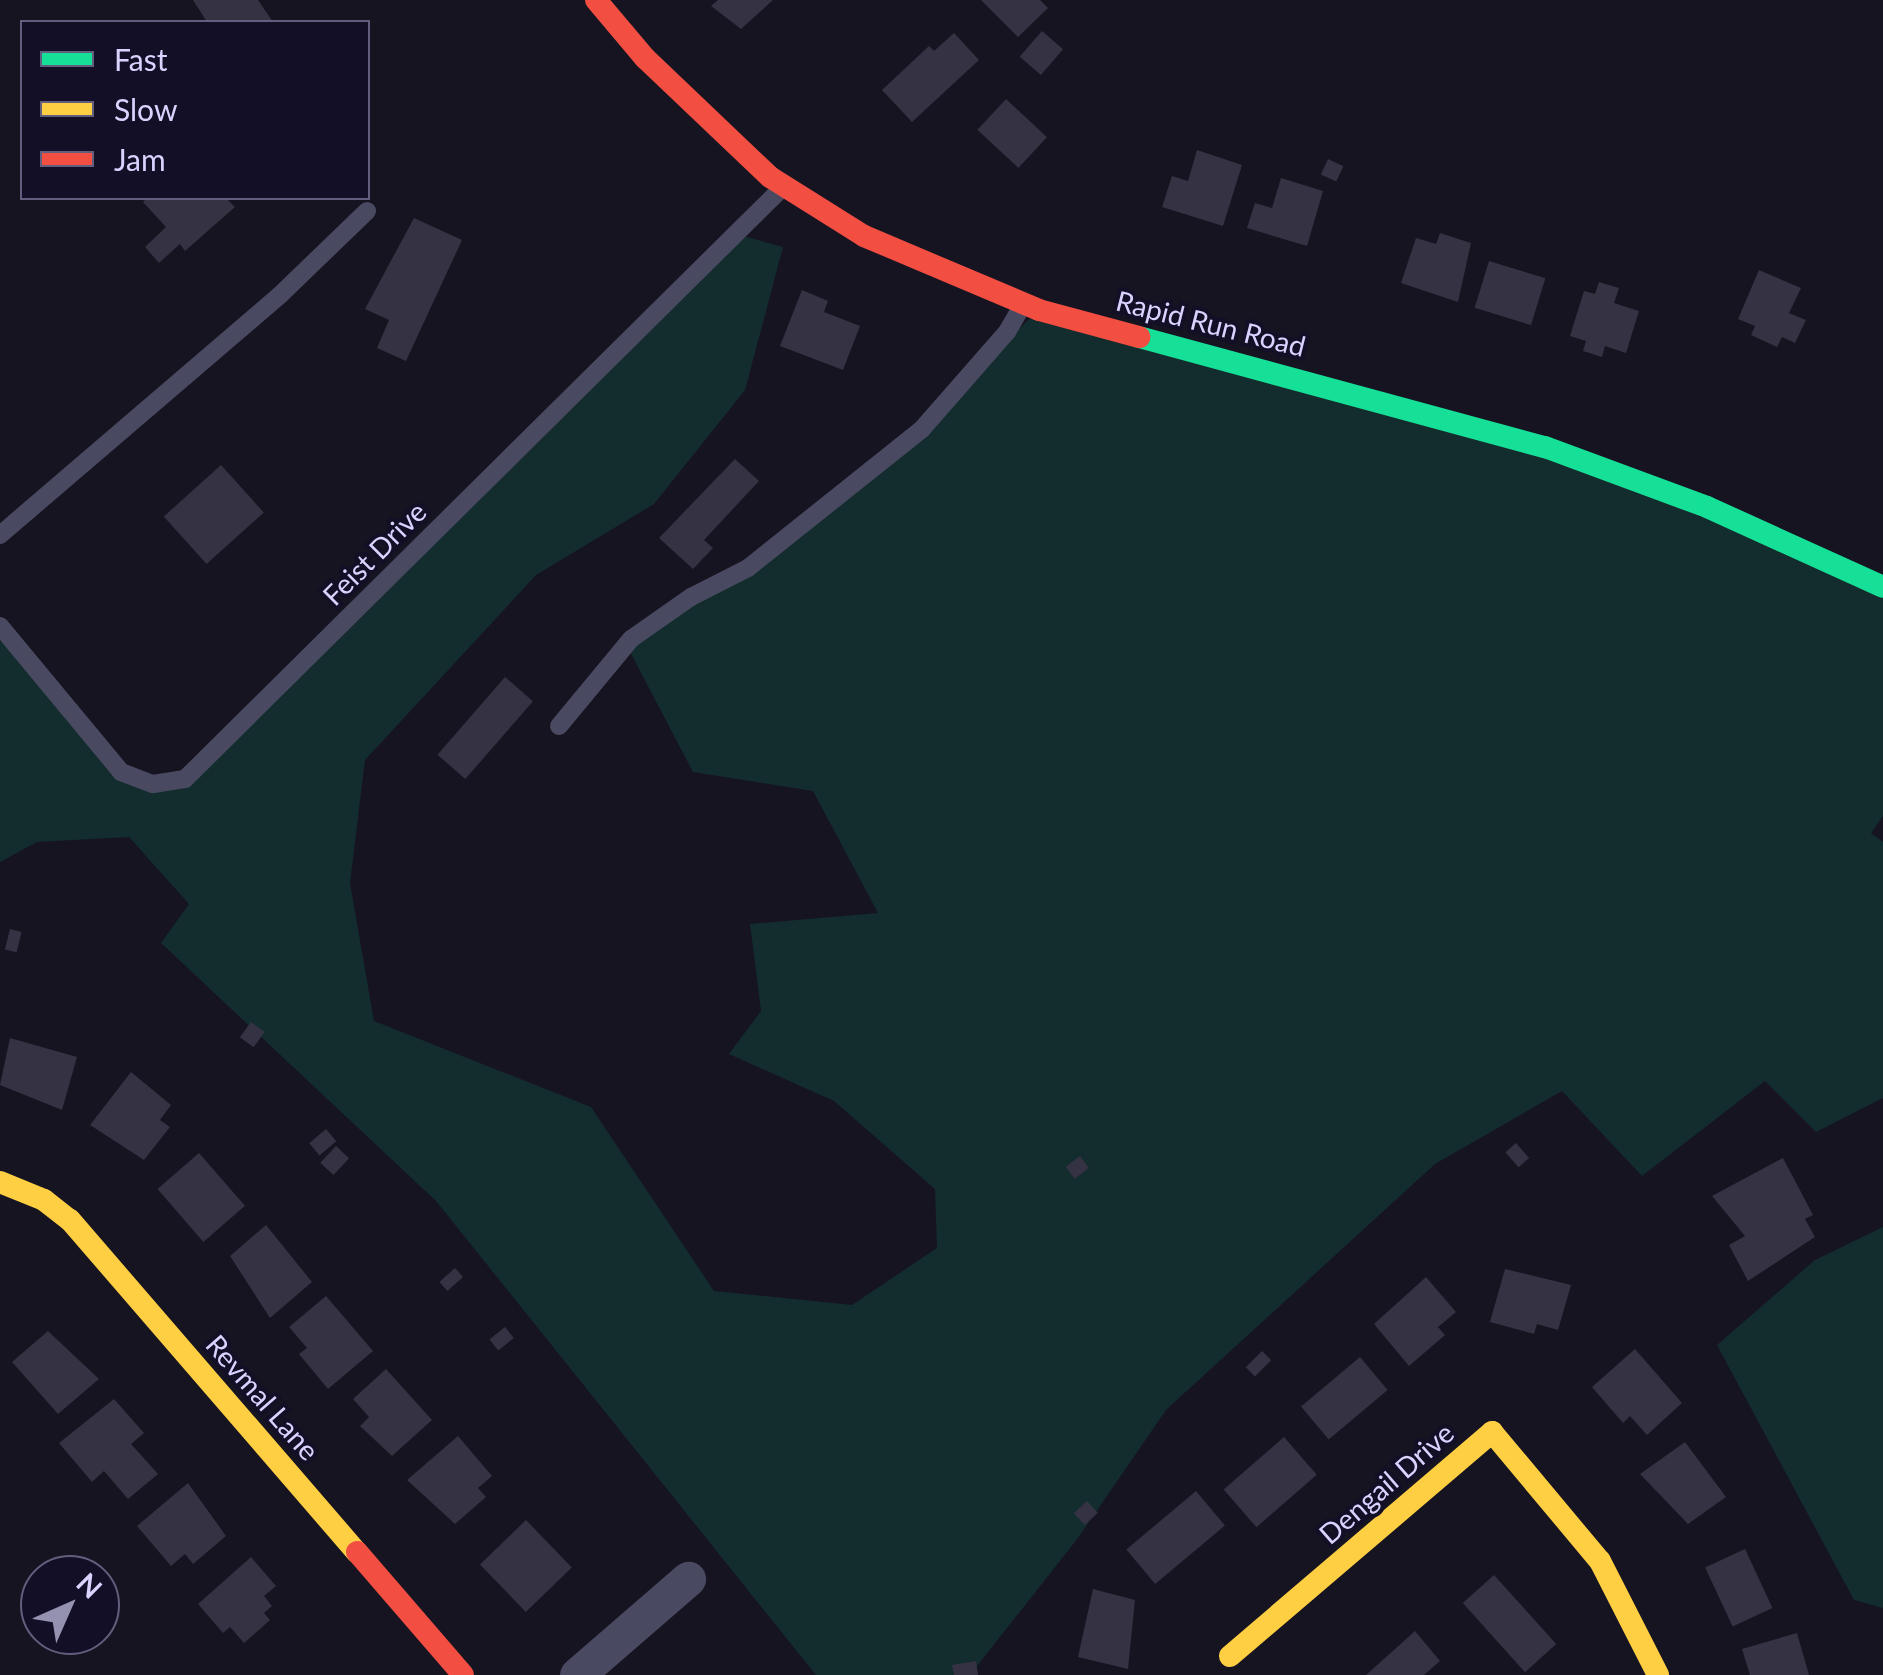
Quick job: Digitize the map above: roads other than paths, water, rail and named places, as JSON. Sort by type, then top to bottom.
[{"type":"street","name":"Rapid Run Road","points":[[596,0],[645,58],[784,186],[864,236],[1024,303],[1545,447],[1707,507],[1883,587]]},
{"type":"street","name":"Revmal Lane","points":[[0,1182],[44,1200],[70,1220],[464,1675]]},
{"type":"street","name":"Dengail Drive","points":[[1230,1656],[1492,1432],[1600,1561],[1658,1675]]},
{"type":"street","points":[[577,1675],[688,1579]]},
{"type":"lane","name":"Feist Drive","points":[[3,634],[121,772],[153,784],[185,778],[784,186]]},
{"type":"lane","points":[[0,535],[280,295],[367,211]]},
{"type":"lane","points":[[559,726],[630,639],[691,596],[748,568],[922,428],[1008,332],[1024,303]]}]
